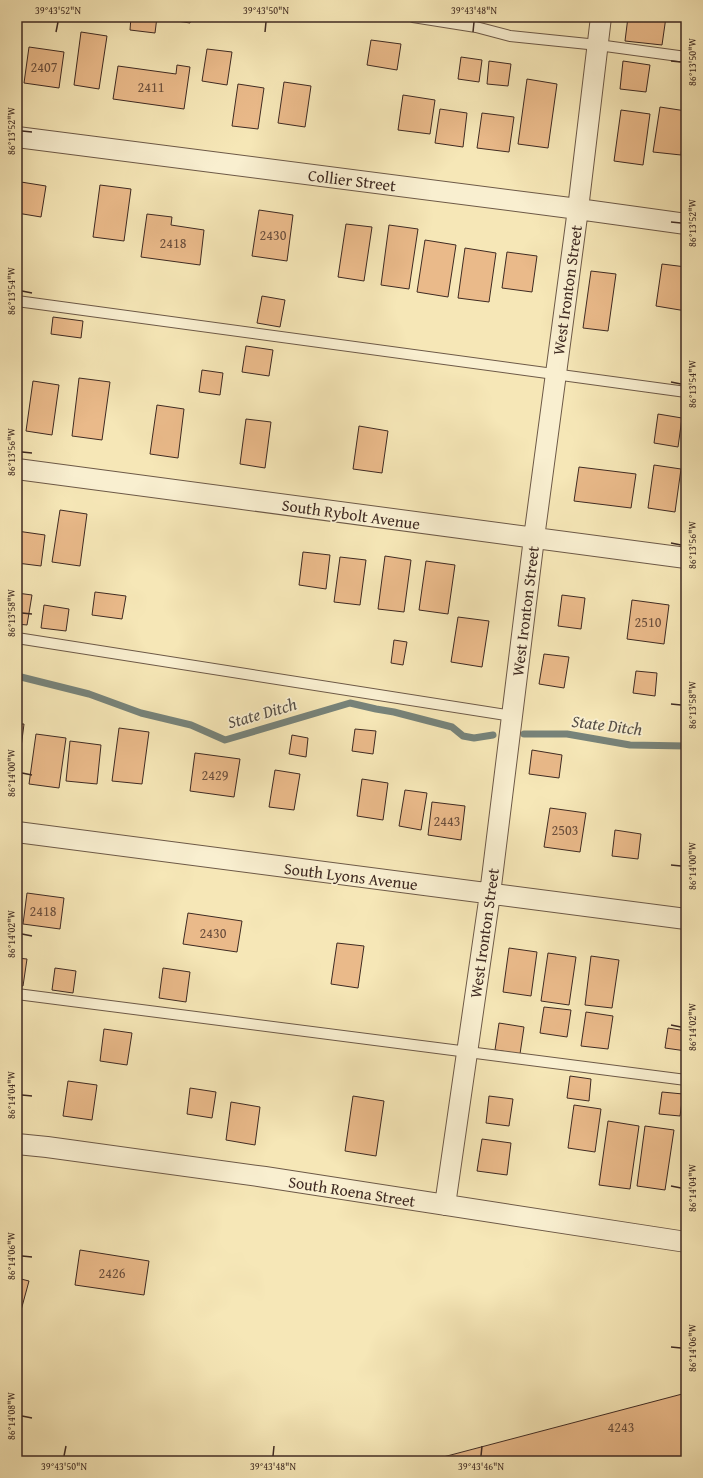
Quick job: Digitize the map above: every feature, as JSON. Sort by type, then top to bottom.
[{"type":"street","name":"West Ironton Street","points":[[445,1206],[490,894],[534,538],[578,209],[601,17]]},
{"type":"street","name":"Collier Street","points":[[17,137],[686,224]]},
{"type":"street","name":"South Rybolt Avenue","points":[[17,469],[686,558]]},
{"type":"street","name":"South Lyons Avenue","points":[[17,832],[686,919]]},
{"type":"street","name":"South Roena Street","points":[[17,1144],[265,1177],[686,1242]]},
{"type":"lane","points":[[413,17],[476,27],[510,36],[598,45],[686,57]]},
{"type":"lane","points":[[17,301],[686,392]]},
{"type":"lane","points":[[17,638],[512,716]]},
{"type":"lane","points":[[17,994],[686,1080]]},
{"type":"building","points":[[30,17],[53,17],[52,21]]},
{"type":"building","points":[[131,17],[157,17],[155,33],[130,30]]},
{"type":"building","points":[[164,17],[191,17],[190,23],[164,19]]},
{"type":"building","points":[[628,17],[666,17],[662,45],[625,41]]},
{"type":"building","points":[[81,32],[107,36],[99,89],[74,85]]},
{"type":"building","points":[[371,40],[401,44],[397,70],[367,65]]},
{"type":"building","points":[[29,47],[64,52],[59,88],[24,83]]},
{"type":"building","points":[[207,49],[232,52],[227,85],[202,81]]},
{"type":"building","points":[[461,57],[482,60],[479,82],[458,79]]},
{"type":"building","points":[[489,61],[511,64],[508,86],[487,84]]},
{"type":"building","points":[[623,61],[650,65],[646,92],[620,89]]},
{"type":"building","points":[[177,65],[190,67],[184,109],[113,99],[118,66],[176,74]]},
{"type":"building","points":[[527,79],[557,84],[548,148],[518,144]]},
{"type":"building","points":[[284,82],[311,86],[305,127],[278,123]]},
{"type":"building","points":[[238,84],[264,88],[258,129],[232,126]]},
{"type":"building","points":[[403,95],[435,100],[430,134],[398,130]]},
{"type":"building","points":[[660,107],[686,111],[681,155],[653,152]]},
{"type":"building","points":[[440,109],[467,113],[463,147],[435,143]]},
{"type":"building","points":[[621,110],[650,114],[643,165],[614,161]]},
{"type":"building","points":[[482,113],[514,117],[509,152],[477,148]]},
{"type":"building","points":[[686,152],[686,177],[683,176]]},
{"type":"building","points":[[21,182],[46,186],[41,217],[17,213]]},
{"type":"building","points":[[100,185],[131,189],[124,241],[93,237]]},
{"type":"building","points":[[259,210],[293,215],[287,261],[252,256]]},
{"type":"building","points":[[147,214],[172,217],[171,225],[204,230],[200,265],[141,257]]},
{"type":"building","points":[[346,224],[372,227],[364,281],[338,277]]},
{"type":"building","points":[[389,225],[418,229],[409,289],[381,285]]},
{"type":"building","points":[[425,240],[456,245],[448,297],[417,292]]},
{"type":"building","points":[[465,248],[496,253],[489,302],[458,298]]},
{"type":"building","points":[[507,252],[537,256],[532,292],[502,288]]},
{"type":"building","points":[[662,264],[686,267],[686,311],[656,306]]},
{"type":"building","points":[[591,271],[616,274],[608,331],[583,328]]},
{"type":"building","points":[[262,296],[285,300],[280,327],[257,323]]},
{"type":"building","points":[[53,317],[83,321],[81,338],[51,334]]},
{"type":"building","points":[[246,346],[273,350],[269,376],[242,372]]},
{"type":"building","points":[[202,370],[223,373],[220,395],[199,392]]},
{"type":"building","points":[[79,378],[110,382],[102,440],[72,436]]},
{"type":"building","points":[[33,381],[59,385],[52,435],[26,431]]},
{"type":"building","points":[[157,405],[184,409],[178,458],[150,454]]},
{"type":"building","points":[[658,414],[682,418],[678,447],[654,443]]},
{"type":"building","points":[[246,419],[271,422],[265,468],[240,464]]},
{"type":"building","points":[[359,426],[388,431],[382,473],[353,469]]},
{"type":"building","points":[[654,465],[681,469],[675,512],[648,508]]},
{"type":"building","points":[[579,467],[636,474],[631,508],[574,501]]},
{"type":"building","points":[[60,510],[87,514],[80,566],[52,562]]},
{"type":"building","points":[[17,531],[45,535],[41,566],[17,563]]},
{"type":"building","points":[[303,552],[330,555],[326,589],[299,585]]},
{"type":"building","points":[[385,556],[411,560],[404,612],[378,609]]},
{"type":"building","points":[[340,557],[366,560],[360,605],[334,602]]},
{"type":"building","points":[[426,561],[455,565],[448,614],[419,610]]},
{"type":"building","points":[[95,592],[126,596],[122,619],[92,615]]},
{"type":"building","points":[[17,593],[32,595],[27,625],[17,624]]},
{"type":"building","points":[[562,595],[585,598],[581,629],[558,626]]},
{"type":"building","points":[[632,600],[669,605],[664,644],[627,639]]},
{"type":"building","points":[[44,605],[69,609],[66,631],[41,628]]},
{"type":"building","points":[[458,617],[489,621],[482,667],[451,662]]},
{"type":"building","points":[[394,640],[407,642],[403,665],[391,663]]},
{"type":"building","points":[[544,654],[569,657],[564,688],[539,684]]},
{"type":"building","points":[[636,671],[657,673],[655,696],[633,693]]},
{"type":"building","points":[[17,724],[24,724],[17,779]]},
{"type":"building","points":[[119,728],[149,732],[142,784],[112,781]]},
{"type":"building","points":[[355,729],[376,731],[373,754],[352,751]]},
{"type":"building","points":[[36,734],[66,738],[59,788],[29,784]]},
{"type":"building","points":[[292,735],[308,738],[306,757],[289,754]]},
{"type":"building","points":[[70,741],[101,745],[97,784],[66,781]]},
{"type":"building","points":[[532,750],[562,755],[559,778],[529,774]]},
{"type":"building","points":[[195,753],[240,759],[234,797],[190,791]]},
{"type":"building","points":[[275,770],[300,774],[294,810],[269,807]]},
{"type":"building","points":[[362,779],[388,783],[383,820],[357,816]]},
{"type":"building","points":[[405,790],[427,793],[421,830],[399,826]]},
{"type":"building","points":[[432,802],[465,806],[461,840],[428,835]]},
{"type":"building","points":[[550,808],[586,813],[580,852],[544,847]]},
{"type":"building","points":[[615,830],[641,834],[638,859],[612,856]]},
{"type":"building","points":[[27,893],[64,898],[60,929],[23,924]]},
{"type":"building","points":[[188,913],[242,921],[237,952],[183,944]]},
{"type":"building","points":[[337,943],[364,946],[358,988],[331,984]]},
{"type":"building","points":[[509,948],[537,952],[531,996],[503,992]]},
{"type":"building","points":[[548,953],[576,957],[569,1005],[541,1001]]},
{"type":"building","points":[[591,956],[619,960],[612,1008],[585,1005]]},
{"type":"building","points":[[17,958],[27,959],[23,986],[17,986]]},
{"type":"building","points":[[55,968],[76,971],[73,993],[52,990]]},
{"type":"building","points":[[163,968],[190,972],[186,1002],[159,998]]},
{"type":"building","points":[[544,1007],[571,1010],[567,1037],[540,1033]]},
{"type":"building","points":[[586,1012],[613,1016],[608,1049],[581,1046]]},
{"type":"building","points":[[499,1023],[524,1027],[520,1054],[495,1050]]},
{"type":"building","points":[[668,1028],[686,1031],[686,1051],[665,1048]]},
{"type":"building","points":[[104,1029],[132,1033],[127,1065],[100,1061]]},
{"type":"building","points":[[570,1076],[591,1079],[589,1101],[567,1098]]},
{"type":"building","points":[[68,1081],[97,1085],[92,1120],[63,1116]]},
{"type":"building","points":[[190,1088],[216,1092],[212,1118],[187,1114]]},
{"type":"building","points":[[662,1092],[683,1094],[680,1116],[659,1114]]},
{"type":"building","points":[[353,1096],[384,1101],[376,1156],[345,1151]]},
{"type":"building","points":[[489,1096],[513,1099],[509,1126],[486,1123]]},
{"type":"building","points":[[231,1102],[260,1107],[255,1145],[226,1140]]},
{"type":"building","points":[[574,1105],[601,1109],[595,1152],[568,1148]]},
{"type":"building","points":[[608,1121],[639,1126],[630,1189],[599,1185]]},
{"type":"building","points":[[645,1126],[674,1130],[665,1190],[637,1186]]},
{"type":"building","points":[[482,1139],[511,1143],[507,1175],[477,1171]]},
{"type":"building","points":[[686,1162],[686,1195],[682,1194]]},
{"type":"building","points":[[80,1250],[149,1261],[144,1295],[75,1285]]},
{"type":"building","points":[[17,1278],[29,1281],[20,1314],[17,1313]]},
{"type":"building","points":[[686,1393],[686,1461],[428,1461]]},
{"type":"waterway","name":"State Ditch","points":[[17,676],[89,694],[141,713],[191,725],[225,740],[350,703],[394,712],[452,727],[463,736],[474,738],[493,735]]},
{"type":"waterway","name":"State Ditch","points":[[524,734],[567,734],[630,745],[686,746]]}]
